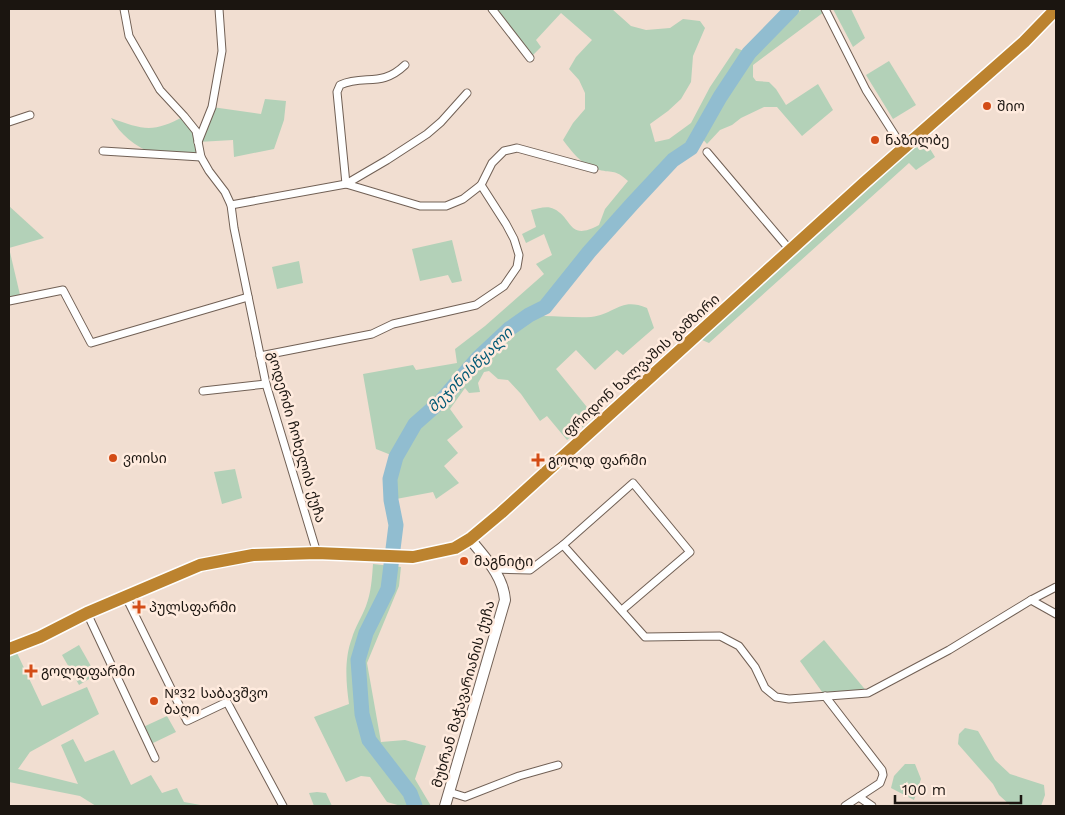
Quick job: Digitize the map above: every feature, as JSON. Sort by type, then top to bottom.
[{"type":"highway","name":"ფრიდონ ხალვაშის გამზირი","points":[[9,649],[40,637],[87,613],[200,565],[253,555],[318,553],[412,557],[455,548],[470,539],[505,510],[903,148],[1055,14]]},
{"type":"street","name":"გოდერძი ჩოხელის ქუჩა","points":[[124,9],[129,36],[160,90],[196,131],[201,156],[209,171],[225,192],[231,205],[266,384],[318,553]]},
{"type":"street","points":[[198,142],[212,107],[222,51],[219,9]]},
{"type":"street","points":[[492,9],[530,58]]},
{"type":"street","points":[[825,9],[866,90],[903,148]]},
{"type":"street","points":[[346,184],[337,92],[340,85],[348,82],[382,79],[397,73],[405,65]]},
{"type":"street","points":[[231,205],[346,184],[427,134],[467,93]]},
{"type":"street","points":[[9,122],[30,115]]},
{"type":"street","points":[[346,184],[420,206],[446,206],[463,198],[481,185],[492,163],[504,151],[517,148],[594,169]]},
{"type":"street","points":[[103,151],[201,156]]},
{"type":"street","points":[[707,152],[790,250]]},
{"type":"street","points":[[260,356],[372,334],[393,324],[476,305],[504,286],[517,267],[519,255],[514,239],[506,224],[481,185]]},
{"type":"street","points":[[9,301],[63,290],[91,343],[248,297]]},
{"type":"street","points":[[203,392],[266,384]]},
{"type":"street","points":[[494,569],[530,570],[563,545],[633,483],[690,552],[622,610]]},
{"type":"street","name":"მუხრან მაჭავარიანის ქუჩა","points":[[445,806],[505,600],[504,590],[494,569],[470,539]]},
{"type":"street","points":[[563,545],[645,637],[720,636],[738,646],[755,667],[766,688],[776,697],[789,699],[868,693],[949,650],[1056,587]]},
{"type":"street","points":[[126,597],[187,721],[227,702],[283,806]]},
{"type":"street","points":[[1031,600],[1056,614]]},
{"type":"street","points":[[87,613],[155,758]]},
{"type":"street","points":[[825,696],[882,770],[883,775],[880,783],[845,806]]},
{"type":"street","points":[[449,792],[464,798],[519,776],[558,766]]},
{"type":"street","points":[[859,797],[872,806]]},
{"type":"green space","points":[[492,9],[612,9],[631,26],[646,30],[670,28],[683,19],[700,21],[705,28],[693,56],[691,82],[681,99],[650,124],[655,142],[669,139],[691,123],[710,87],[736,48],[749,53],[751,56],[802,9],[822,9],[824,12],[753,65],[753,77],[756,81],[769,82],[786,105],[818,84],[833,110],[802,136],[777,107],[764,107],[741,118],[732,125],[720,130],[707,144],[699,135],[691,148],[673,160],[589,252],[545,307],[544,316],[580,317],[599,315],[630,304],[647,308],[654,328],[623,355],[617,350],[595,370],[576,350],[556,369],[595,417],[567,440],[547,416],[540,421],[521,394],[508,380],[498,379],[489,371],[484,372],[478,383],[480,392],[469,393],[465,388],[450,409],[463,427],[447,440],[458,453],[444,466],[459,483],[436,499],[433,492],[391,500],[390,479],[396,457],[376,449],[363,374],[413,365],[416,370],[457,363],[455,349],[485,326],[544,274],[536,264],[552,255],[544,234],[526,243],[522,234],[536,227],[531,210],[545,207],[551,208],[560,213],[576,230],[589,230],[599,225],[605,209],[628,181],[616,173],[596,169],[586,164],[573,153],[563,140],[573,123],[585,109],[585,93],[579,80],[569,69],[576,57],[592,40],[561,13],[536,40],[541,47],[530,58]]},
{"type":"green space","points":[[833,9],[851,9],[865,38],[853,47]]},
{"type":"green space","points":[[889,61],[916,105],[893,119],[866,75]]},
{"type":"green space","points":[[265,99],[286,101],[284,120],[274,149],[234,157],[233,140],[198,142],[201,157],[170,156],[153,153],[129,139],[111,118],[148,128],[164,125],[184,116],[198,141],[212,107],[261,114]]},
{"type":"green space","points":[[924,139],[935,157],[916,170],[909,163],[709,343],[702,340]]},
{"type":"green space","points":[[9,206],[44,238],[9,248]]},
{"type":"green space","points":[[452,240],[462,281],[452,283],[448,275],[420,281],[412,249]]},
{"type":"green space","points":[[9,248],[21,299],[9,301]]},
{"type":"green space","points":[[299,261],[303,283],[277,289],[272,267]]},
{"type":"green space","points":[[235,469],[242,498],[222,504],[214,472]]},
{"type":"green space","points":[[373,564],[401,567],[399,586],[367,663],[381,742],[405,740],[426,746],[415,779],[431,806],[401,806],[387,802],[370,777],[361,776],[346,782],[314,717],[349,704],[347,662],[349,646],[368,601]]},
{"type":"green space","points":[[824,640],[868,693],[825,696],[800,661]]},
{"type":"green space","points":[[79,645],[96,675],[79,685],[62,655]]},
{"type":"green space","points":[[17,653],[42,706],[87,687],[99,714],[30,752],[18,769],[78,784],[61,745],[73,739],[85,762],[114,750],[131,785],[151,775],[162,793],[177,788],[184,802],[206,806],[96,806],[80,796],[9,782],[9,657]]},
{"type":"green space","points":[[167,716],[176,732],[149,745],[141,728]]},
{"type":"green space","points":[[965,728],[978,731],[995,760],[1010,774],[1044,785],[1045,795],[1041,806],[1011,806],[999,795],[993,784],[958,744],[959,734]]},
{"type":"green space","points":[[905,764],[915,764],[921,779],[914,800],[891,788],[894,776]]},
{"type":"green space","points":[[309,793],[326,793],[332,806],[314,806]]},
{"type":"waterway","name":"მეჯინისწყალი","points":[[415,806],[410,793],[369,740],[362,714],[358,660],[366,633],[388,589],[396,525],[391,500],[390,479],[396,457],[415,424],[441,401],[478,358],[509,329],[529,315],[545,307],[589,252],[632,204],[673,160],[691,148],[720,97],[749,53],[792,9]]},
{"type":"place","name":"შიო","points":[[987,106]]},
{"type":"place","name":"ნაზილბე","points":[[875,140]]},
{"type":"place","name":"ვოისი","points":[[113,458]]},
{"type":"place","name":"გოლდ ფარმი","points":[[538,460]]},
{"type":"place","name":"მაგნიტი","points":[[464,561]]},
{"type":"place","name":"პულსფარმი","points":[[139,607]]},
{"type":"place","name":"გოლდფარმი","points":[[31,671]]},
{"type":"place","name":"№32 საბავშვო ბაღი","points":[[154,701]]}]
